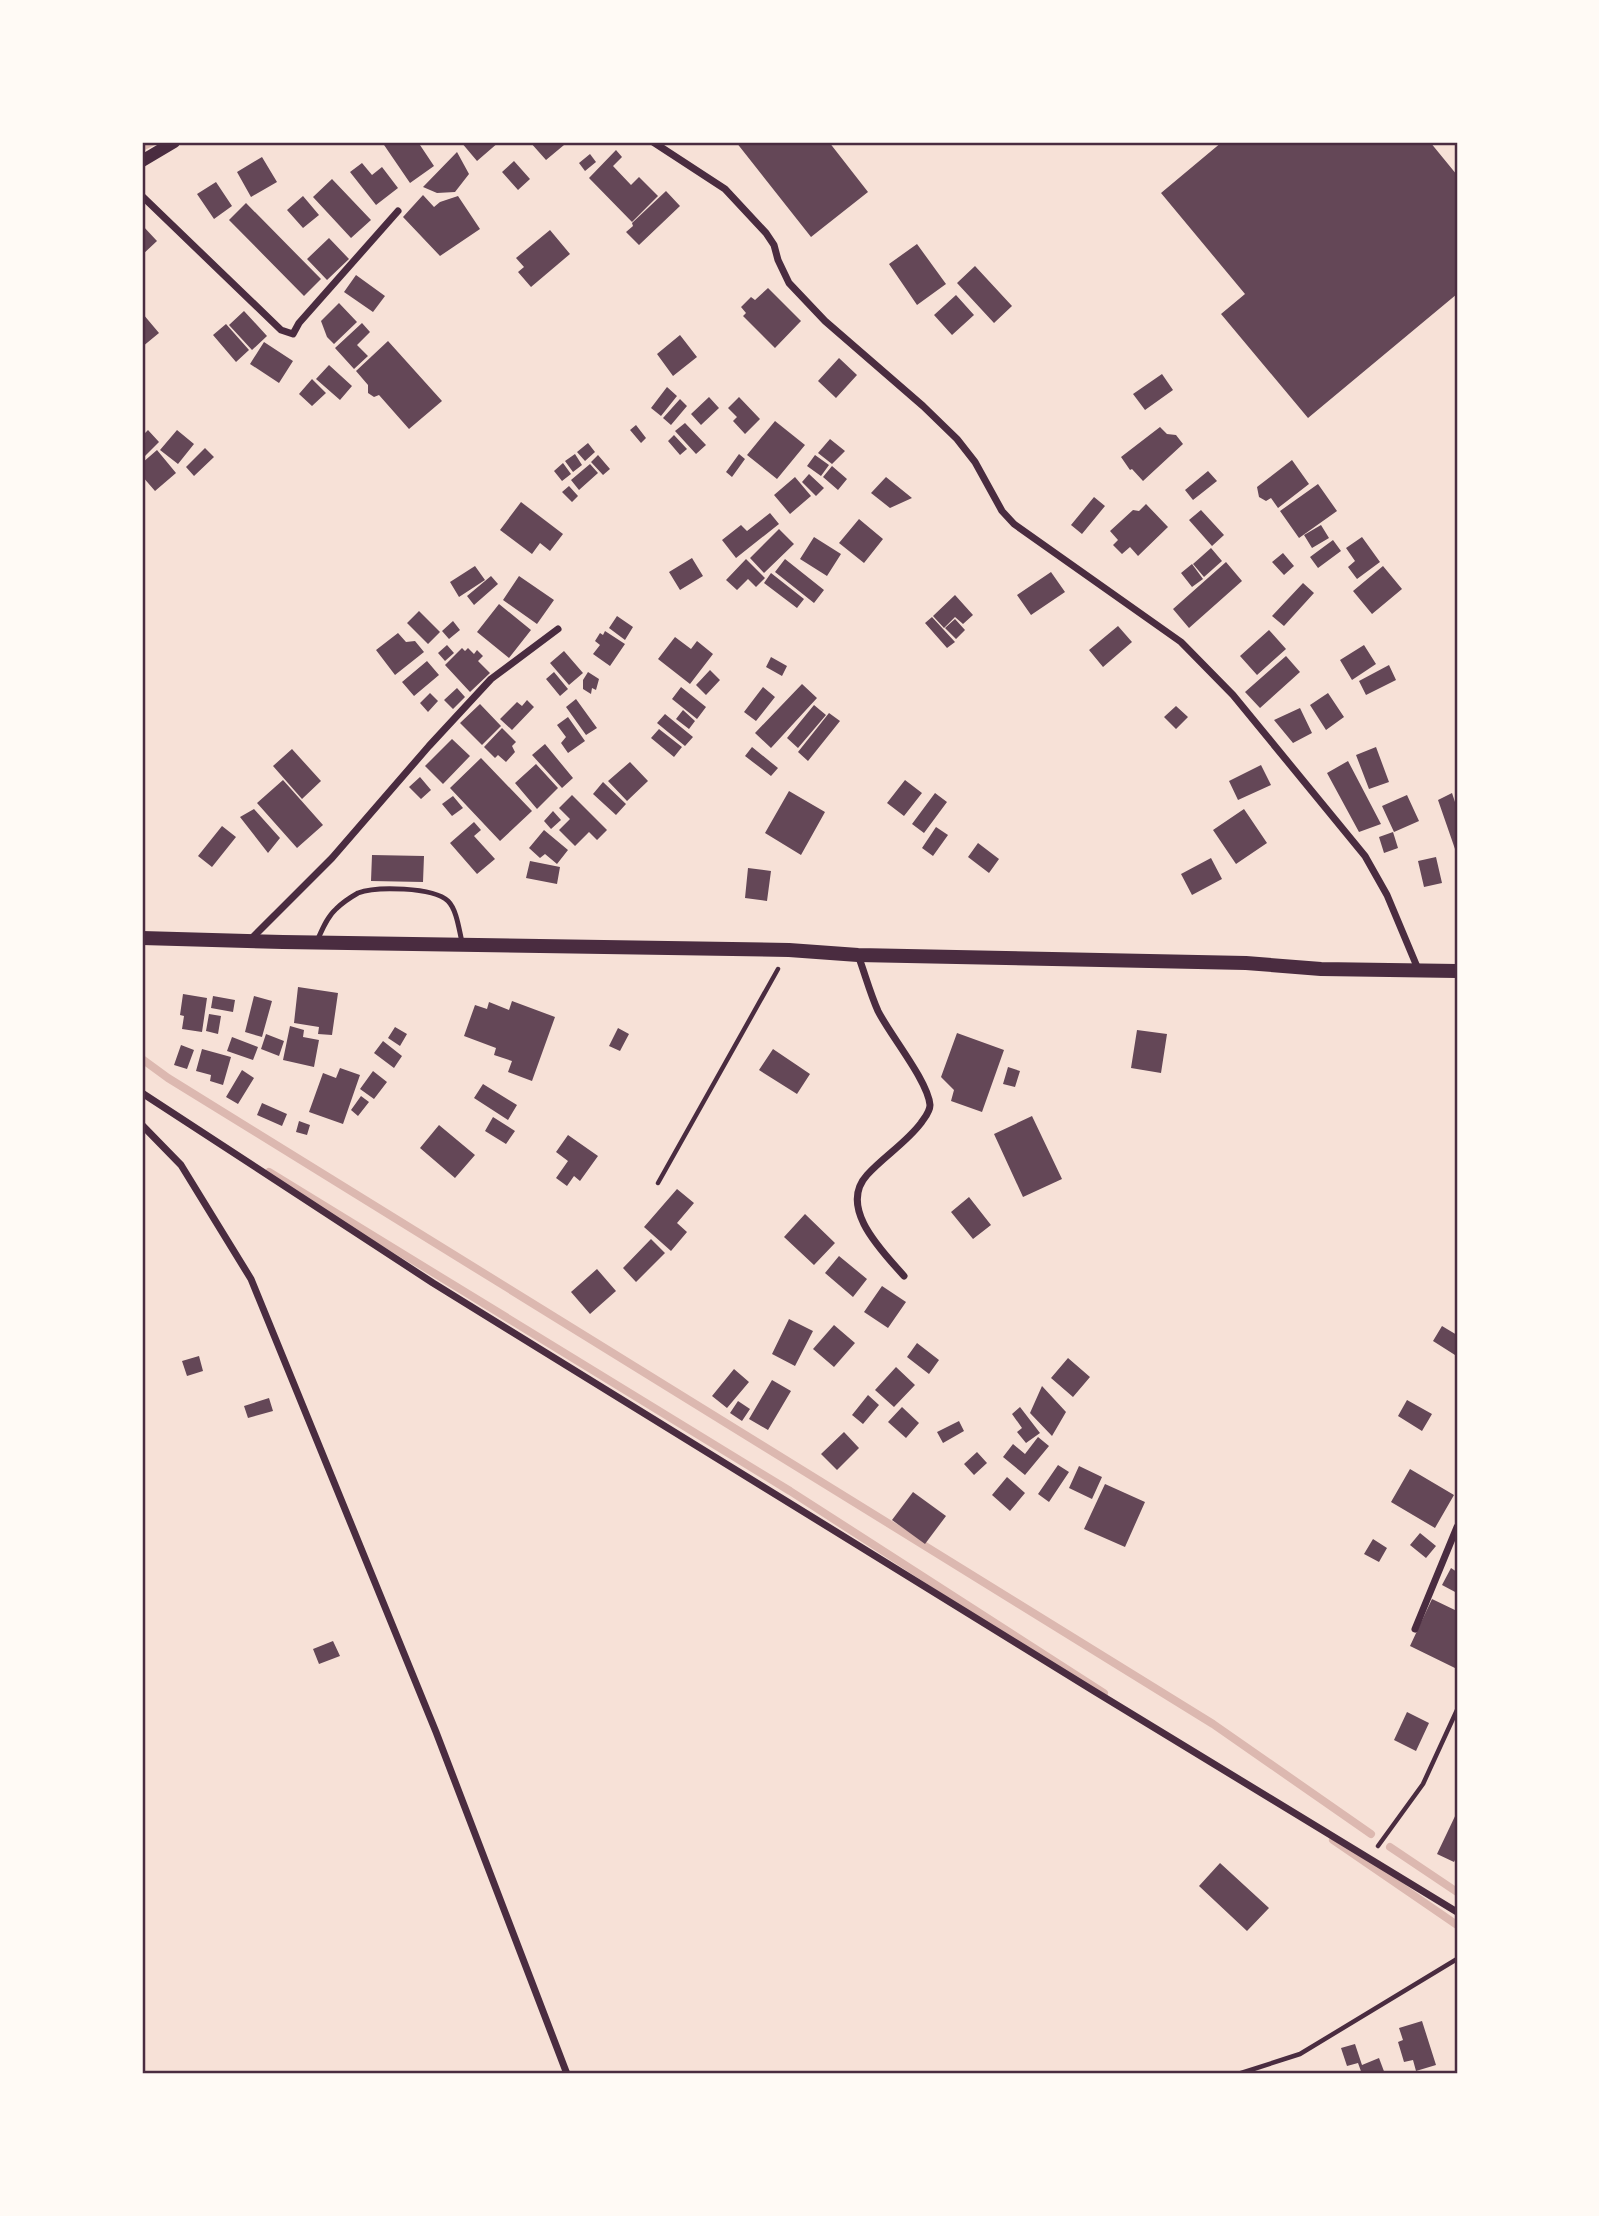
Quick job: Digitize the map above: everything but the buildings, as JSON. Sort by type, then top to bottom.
[{"type":"main road","points":[[142,938],[789,950],[858,955],[1246,963],[1321,969],[1457,971]]},
{"type":"street","points":[[142,161],[174,142]]},
{"type":"street","points":[[653,142],[725,189],[766,233],[774,245],[789,283],[825,321],[957,439],[975,461],[1002,511],[1014,524],[1181,642],[1233,695],[1365,856],[1387,895],[1418,969]]},
{"type":"street","points":[[142,196],[281,330],[293,334],[299,323],[398,211]]},
{"type":"street","points":[[250,940],[332,858],[491,679],[558,629]]},
{"type":"street","points":[[858,955],[878,1011],[924,1087],[930,1104],[930,1111],[917,1129],[864,1178],[858,1198],[861,1217],[869,1235],[904,1276]]},
{"type":"street","points":[[142,1093],[433,1283],[1457,1912]]},
{"type":"street","points":[[142,1125],[181,1165],[251,1279],[436,1732],[567,2074]]},
{"type":"street","points":[[1415,1629],[1457,1527]]},
{"type":"lane","points":[[316,943],[329,917],[360,892],[413,889],[437,895],[448,902],[457,920],[462,945]]},
{"type":"path","points":[[658,1182],[789,950]]},
{"type":"path","points":[[1369,1858],[1423,1784],[1457,1710]]},
{"type":"path","points":[[1238,2074],[1300,2054],[1457,1959]]},
{"type":"waterway","points":[[142,147],[152,142]]},
{"type":"waterway","points":[[142,1059],[168,1078],[1213,1724],[1371,1834]]},
{"type":"waterway","points":[[269,1172],[790,1491],[1104,1693]]},
{"type":"waterway","points":[[1333,1840],[1457,1925]]},
{"type":"waterway","points":[[1390,1847],[1457,1892]]}]
